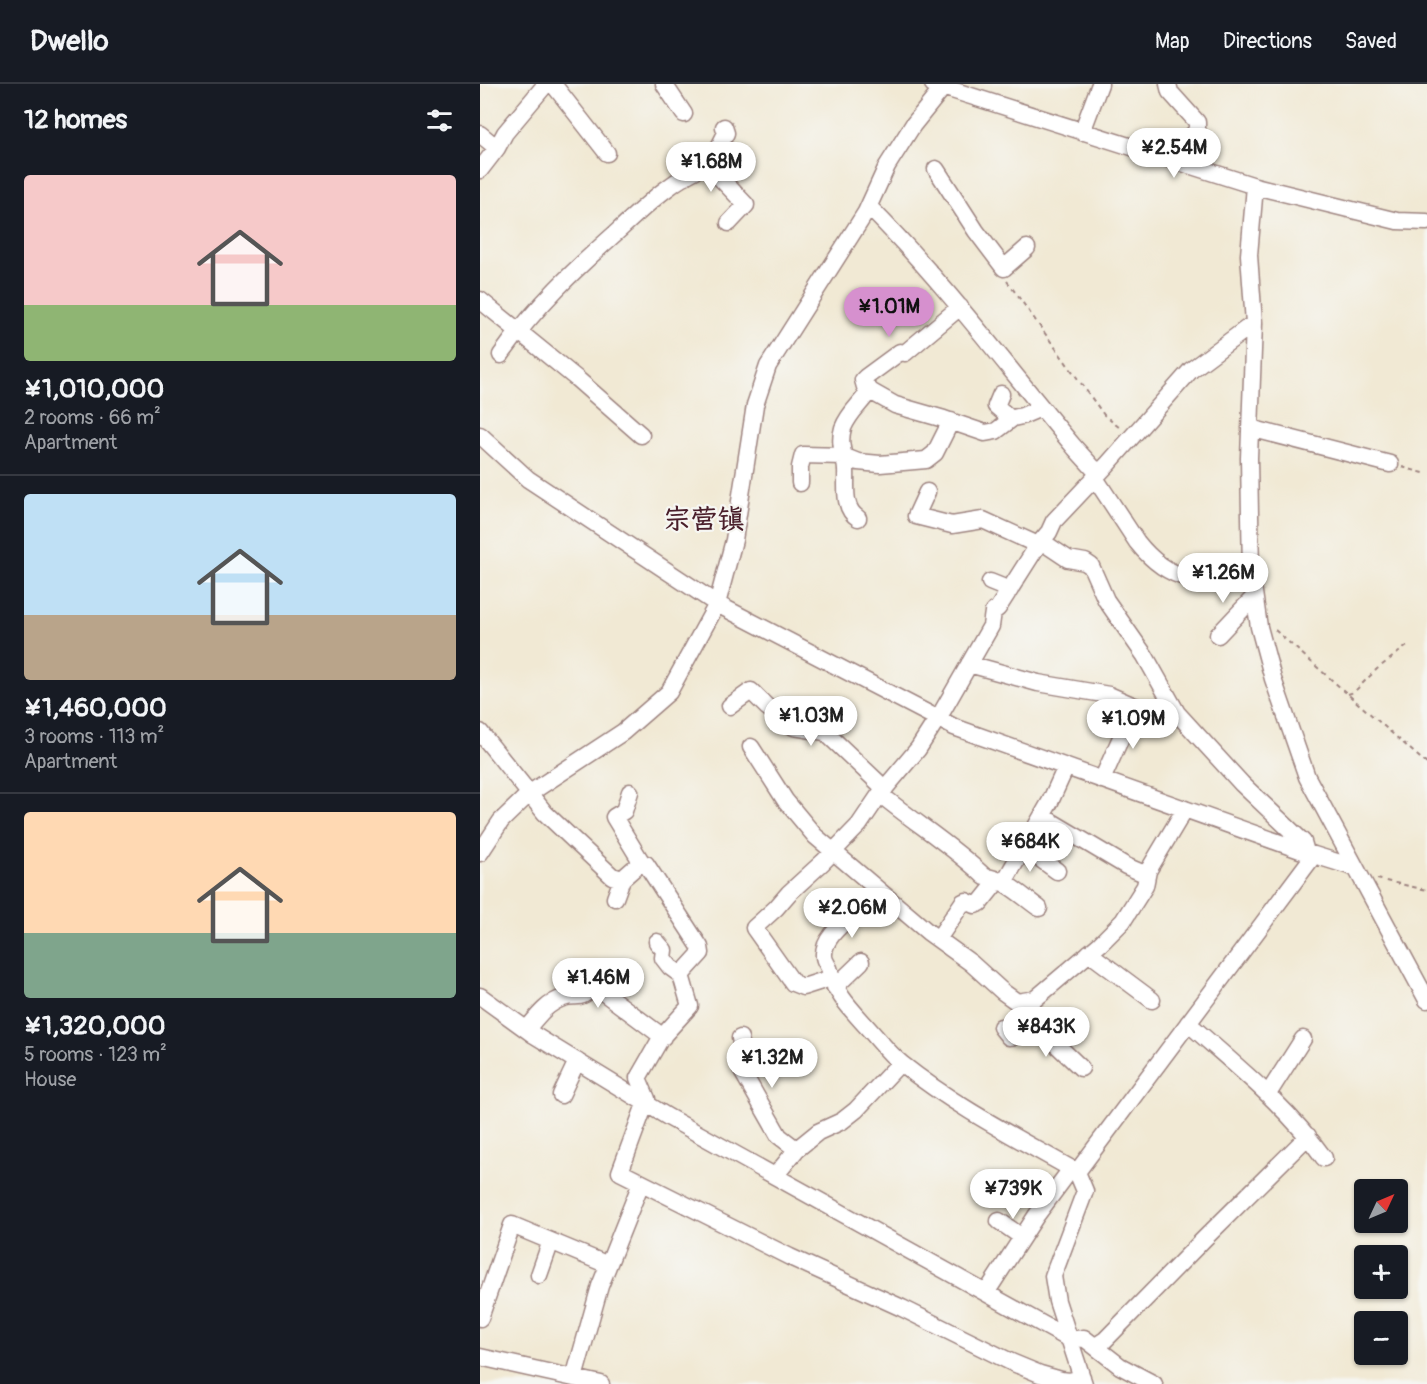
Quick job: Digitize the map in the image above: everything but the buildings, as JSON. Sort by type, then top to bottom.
[{"type":"street","points":[[480,170],[505,133],[546,84]]},
{"type":"street","points":[[553,84],[607,153]]},
{"type":"street","points":[[664,84],[684,114]]},
{"type":"street","points":[[1082,132],[1100,84]]},
{"type":"street","points":[[1168,84],[1170,92],[1197,122],[1197,130],[1190,138],[1182,163]]},
{"type":"street","points":[[480,853],[501,821],[530,793],[623,732],[669,692],[717,604],[734,540],[755,405],[768,366],[869,207],[887,166],[939,85],[1255,186],[1397,221],[1427,222]]},
{"type":"street","points":[[501,356],[532,313],[566,278],[644,207],[681,179],[711,163],[726,133],[724,128]]},
{"type":"street","points":[[480,134],[497,148]]},
{"type":"street","points":[[707,164],[746,205],[729,223]]},
{"type":"street","points":[[936,169],[976,231],[1004,268],[1027,248]]},
{"type":"street","points":[[1255,186],[1250,255],[1254,323],[1250,428],[1251,575],[1257,614],[1272,679],[1307,777],[1427,1000]]},
{"type":"street","points":[[869,207],[905,243],[1041,408],[1099,474],[1144,550],[1170,572],[1197,580],[1220,580],[1251,575]]},
{"type":"street","points":[[480,300],[576,378],[641,435]]},
{"type":"street","points":[[960,307],[905,353],[900,352],[866,377],[863,380],[865,387],[895,405],[985,433],[996,431],[1011,419],[1041,408]]},
{"type":"street","points":[[861,962],[833,982],[803,987],[793,982],[754,928],[859,825],[882,791],[918,749],[991,626],[993,612],[998,608],[1049,532],[1053,521],[1099,474],[1191,370],[1254,323]]},
{"type":"street","points":[[858,518],[850,508],[845,488],[846,470],[840,447],[846,422],[870,390]]},
{"type":"street","points":[[1001,394],[996,406],[1011,419]]},
{"type":"street","points":[[800,483],[803,455],[843,456],[858,462],[880,464],[927,460],[935,453],[951,421]]},
{"type":"street","points":[[1250,428],[1390,464]]},
{"type":"street","points":[[480,435],[528,479],[717,604],[954,727],[1358,871]]},
{"type":"street","points":[[927,492],[916,516],[952,525],[983,520],[1040,543],[1068,559],[1085,562],[1091,566],[1106,600],[1145,656],[1177,713],[1242,784],[1303,842],[1310,854]]},
{"type":"street","points":[[990,582],[1010,590]]},
{"type":"street","points":[[1218,635],[1254,597]]},
{"type":"street","points":[[969,664],[1038,682],[1109,695],[1157,716],[1174,717],[1177,713]]},
{"type":"street","points":[[730,706],[751,691],[767,707],[794,727],[825,732],[906,815],[956,851],[985,877],[1003,882],[1039,908]]},
{"type":"street","points":[[1102,780],[1135,706]]},
{"type":"street","points":[[480,732],[545,813],[612,876],[622,879]]},
{"type":"street","points":[[752,747],[785,800],[815,836],[1017,1002],[1032,1000],[1089,953],[1123,921],[1145,886],[1147,875],[1185,809]]},
{"type":"street","points":[[1003,882],[1042,816],[1066,767]]},
{"type":"street","points":[[630,792],[624,811],[614,818],[700,947],[701,953],[681,975]]},
{"type":"street","points":[[1042,816],[1126,866],[1147,875]]},
{"type":"street","points":[[1024,847],[1057,872]]},
{"type":"street","points":[[986,1293],[1022,1237],[1188,1023],[1310,854]]},
{"type":"street","points":[[615,898],[622,879],[642,863]]},
{"type":"street","points":[[938,939],[963,902],[975,905],[980,903],[996,882],[1003,882]]},
{"type":"street","points":[[657,942],[664,950],[663,958],[681,975],[690,1006],[663,1037],[638,1078],[647,1099],[620,1172],[790,1257],[902,1308],[1011,1362],[1060,1380],[1083,1380],[1057,1301],[1053,1276],[1085,1191],[1074,1171],[963,1108],[900,1062],[844,1002],[833,982],[824,954],[827,943],[837,929],[856,911]]},
{"type":"street","points":[[1089,953],[1152,1000]]},
{"type":"street","points":[[527,1029],[553,1002],[563,998],[579,998],[592,987],[596,987],[663,1037]]},
{"type":"street","points":[[480,996],[527,1029],[645,1103],[1071,1340],[1084,1338],[1120,1366],[1154,1384]]},
{"type":"street","points":[[1000,1027],[1009,1037],[1014,1037],[1023,1031],[1029,1024],[1032,1014],[1032,1000]]},
{"type":"street","points":[[1188,1023],[1281,1105],[1324,1158]]},
{"type":"street","points":[[1029,1024],[1040,1029],[1081,1068]]},
{"type":"street","points":[[740,1038],[743,1053],[740,1063],[742,1071],[779,1136],[796,1149]]},
{"type":"street","points":[[1268,1094],[1303,1040]]},
{"type":"street","points":[[561,1095],[577,1061]]},
{"type":"street","points":[[775,1176],[796,1149],[818,1132],[842,1121],[856,1110],[900,1062]]},
{"type":"street","points":[[1096,1346],[1105,1340],[1308,1136]]},
{"type":"street","points":[[574,1378],[600,1286],[641,1183]]},
{"type":"street","points":[[999,1221],[1022,1237]]},
{"type":"street","points":[[480,1318],[512,1225],[608,1265]]},
{"type":"street","points":[[540,1275],[551,1241]]},
{"type":"street","points":[[480,1357],[601,1384]]},
{"type":"path","points":[[1003,276],[1104,415],[1132,437]]},
{"type":"path","points":[[1390,464],[1427,474]]},
{"type":"path","points":[[1257,614],[1427,764]]},
{"type":"path","points":[[1348,694],[1354,692],[1377,669],[1407,646]]},
{"type":"path","points":[[1358,871],[1427,890]]},
{"type":"district","name":"宗营镇","points":[[704,519]]}]
